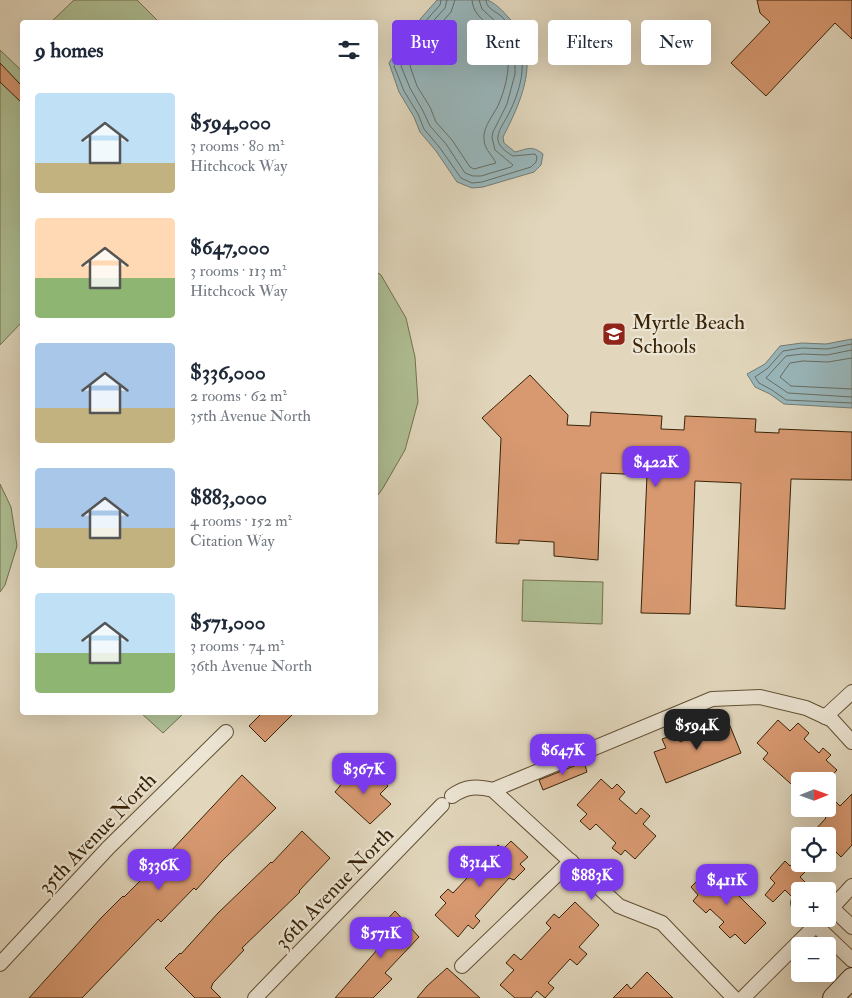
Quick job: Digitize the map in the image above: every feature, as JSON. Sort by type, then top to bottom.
[{"type":"main road","points":[[833,998],[852,978]]},
{"type":"street","points":[[825,717],[852,692]]},
{"type":"street","points":[[734,998],[662,923],[619,906],[493,790],[712,699],[760,697],[806,708],[832,720],[852,742]]},
{"type":"street","name":"35th Avenue North","points":[[0,964],[108,848],[226,732]]},
{"type":"street","name":"36th Avenue North","points":[[255,998],[447,801],[462,790],[478,786],[493,790]]},
{"type":"street","points":[[462,966],[571,861]]},
{"type":"street","points":[[836,901],[852,886]]},
{"type":"street","points":[[836,914],[852,927]]},
{"type":"street","points":[[744,998],[809,927]]},
{"type":"street","points":[[821,927],[852,960]]},
{"type":"green space","points":[[74,0],[137,0],[157,20],[53,20]]},
{"type":"green space","points":[[0,50],[20,69],[20,324],[0,345]]},
{"type":"green space","points":[[378,273],[406,318],[415,357],[418,402],[405,450],[378,495]]},
{"type":"green space","points":[[0,484],[11,507],[17,546],[5,585],[0,592]]},
{"type":"green space","points":[[523,580],[603,582],[602,624],[522,621]]},
{"type":"green space","points":[[143,715],[182,715],[163,733]]},
{"type":"water","points":[[437,0],[487,0],[493,3],[510,20],[467,20],[467,65],[527,65],[523,91],[503,137],[504,143],[515,152],[532,149],[543,154],[541,165],[534,172],[483,187],[472,188],[457,182],[436,151],[420,132],[414,117],[399,92],[389,63],[392,58],[392,65],[457,65],[457,20],[419,20]]},
{"type":"water","points":[[852,339],[852,408],[784,404],[770,394],[755,387],[747,374],[765,364],[780,346],[802,343],[826,344]]},
{"type":"building","points":[[757,0],[852,0],[852,39],[835,23],[766,96],[731,63],[770,22],[760,13]]},
{"type":"building","points":[[0,63],[20,84],[20,101],[0,82]]},
{"type":"building","points":[[530,375],[568,415],[567,425],[590,426],[591,412],[662,416],[661,429],[684,430],[685,416],[756,419],[755,432],[779,433],[779,429],[852,432],[852,480],[791,479],[785,609],[736,606],[741,483],[695,481],[690,614],[641,613],[647,475],[601,473],[598,560],[554,556],[554,542],[519,540],[519,544],[496,543],[501,438],[482,418]]},
{"type":"building","points":[[260,715],[292,715],[265,742],[249,726]]},
{"type":"building","points":[[778,720],[790,731],[798,723],[809,733],[804,739],[819,753],[823,748],[831,755],[826,760],[837,770],[835,772],[791,772],[791,784],[763,759],[768,753],[757,743]]},
{"type":"building","points":[[710,721],[713,728],[728,721],[741,753],[666,783],[654,752],[666,748],[662,739],[676,734],[680,742],[700,734],[697,726]]},
{"type":"building","points":[[584,762],[587,772],[543,790],[539,780]]},
{"type":"building","points":[[354,769],[366,781],[375,772],[388,786],[380,794],[391,804],[370,824],[335,792]]},
{"type":"building","points":[[242,775],[276,808],[221,862],[196,890],[194,888],[161,922],[158,919],[82,998],[29,998],[101,918],[155,868]]},
{"type":"building","points":[[601,779],[612,789],[617,784],[625,792],[619,799],[636,814],[641,808],[650,816],[643,824],[656,836],[635,859],[625,850],[621,855],[612,848],[616,843],[596,824],[590,830],[580,821],[587,814],[577,805]]},
{"type":"building","points":[[852,794],[852,845],[841,857],[836,852],[836,827],[818,827],[826,818],[836,818],[836,802],[840,806]]},
{"type":"building","points":[[302,831],[330,858],[300,892],[242,948],[244,950],[213,983],[211,988],[221,998],[195,998],[165,968]]},
{"type":"building","points":[[511,841],[528,857],[520,864],[525,869],[514,880],[509,878],[475,916],[480,921],[473,929],[468,925],[458,937],[435,915],[446,903],[440,897],[448,889],[453,893],[498,845],[503,849]]},
{"type":"building","points":[[785,861],[790,866],[791,872],[805,872],[800,877],[805,882],[791,882],[791,896],[785,890],[773,902],[765,895],[775,883],[770,878]]},
{"type":"building","points":[[711,867],[724,880],[729,875],[736,882],[731,888],[766,923],[745,944],[735,934],[730,938],[719,927],[724,922],[710,909],[706,913],[693,901],[698,895],[691,887]]},
{"type":"building","points":[[575,902],[599,925],[579,947],[587,954],[577,965],[570,959],[548,983],[554,988],[545,998],[537,991],[531,998],[515,998],[500,985],[514,970],[506,963],[514,954],[521,960],[551,928],[546,923],[554,914],[559,918]]},
{"type":"building","points":[[395,911],[419,937],[385,973],[392,979],[373,998],[335,998],[377,950],[367,941]]},
{"type":"building","points":[[447,968],[480,998],[417,998]]},
{"type":"building","points":[[647,972],[673,998],[613,998],[627,984],[631,989]]},
{"type":"place","name":"Myrtle Beach Schools","points":[[614,334]]}]
